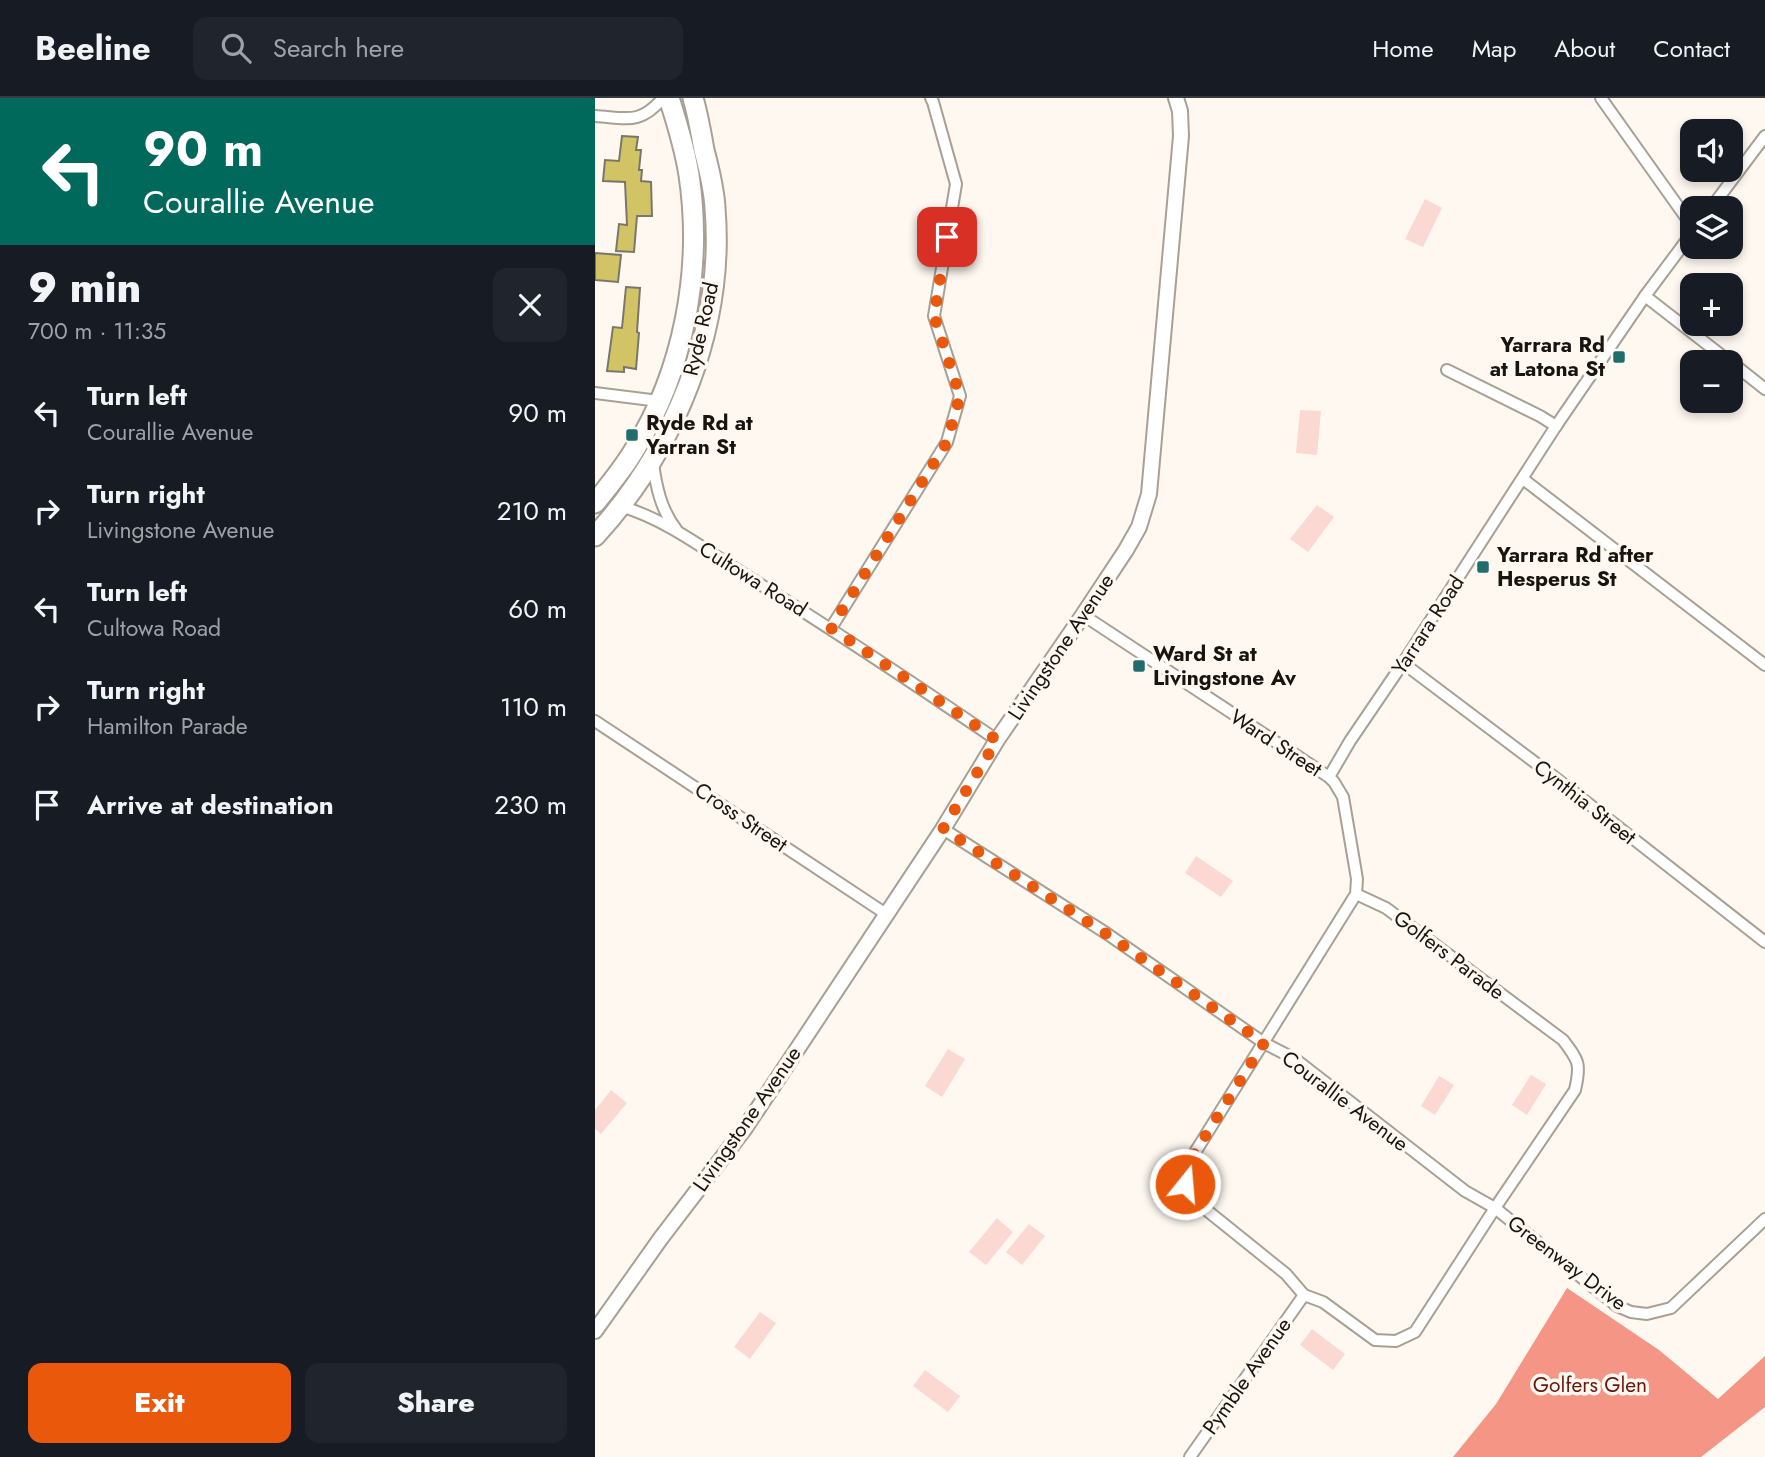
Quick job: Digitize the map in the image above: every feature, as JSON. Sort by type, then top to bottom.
[{"type":"highway","name":"Ryde Road","points":[[595,503],[635,450],[659,401],[668,381],[688,303],[694,237],[689,173],[669,98]]},
{"type":"highway","name":"Ryde Road","points":[[595,536],[653,459],[689,384],[701,350],[710,305],[716,241],[715,207],[697,99]]},
{"type":"street","points":[[595,116],[638,118],[649,112],[663,98]]},
{"type":"street","points":[[831,628],[947,442],[960,396],[934,316],[956,184],[931,98]]},
{"type":"street","name":"Livingstone Avenue","points":[[595,1331],[600,1314],[745,1128],[943,829],[997,740],[1126,551],[1139,527],[1149,494],[1181,136],[1180,111],[1176,98]]},
{"type":"street","points":[[1601,98],[1680,209]]},
{"type":"street","points":[[1720,196],[1765,136]]},
{"type":"street","name":"Yarrara Road","points":[[1329,777],[1556,426],[1680,249]]},
{"type":"street","points":[[1645,296],[1715,350]]},
{"type":"street","points":[[1447,370],[1556,426]]},
{"type":"street","points":[[1743,372],[1765,389]]},
{"type":"street","points":[[595,393],[659,401]]},
{"type":"street","name":"Cultowa Road","points":[[653,459],[656,488],[670,522],[683,536]]},
{"type":"street","points":[[1523,479],[1765,665]]},
{"type":"street","name":"Cultowa Road","points":[[620,506],[647,515],[683,536],[831,628],[997,740]]},
{"type":"street","name":"Ward Street","points":[[1083,615],[1329,777]]},
{"type":"street","name":"Cynthia Street","points":[[1403,663],[1557,779],[1765,942]]},
{"type":"street","name":"Cross Street","points":[[595,721],[886,914]]},
{"type":"street","points":[[1329,777],[1343,797],[1357,879],[1356,894]]},
{"type":"street","name":"Courallie Avenue","points":[[943,829],[1105,933],[1264,1043],[1295,1059],[1465,1191]]},
{"type":"street","name":"Golfers Parade","points":[[1356,894],[1386,908],[1563,1040],[1575,1057],[1579,1073],[1575,1090],[1415,1332],[1397,1341],[1375,1340],[1323,1302],[1304,1295],[1286,1274],[1194,1200],[1185,1184],[1187,1168],[1194,1154],[1264,1043],[1356,894]]},
{"type":"street","name":"Greenway Drive","points":[[1465,1191],[1495,1208],[1617,1306],[1647,1314],[1671,1308],[1765,1219]]},
{"type":"street","name":"Pymble Avenue","points":[[1190,1457],[1304,1295]]},
{"type":"shaded area","points":[[1425,199],[1442,208],[1423,247],[1405,239]]},
{"type":"shaded area","points":[[1300,410],[1321,411],[1317,455],[1296,453]]},
{"type":"shaded area","points":[[1317,505],[1334,517],[1308,552],[1290,539]]},
{"type":"shaded area","points":[[1196,856],[1233,881],[1221,897],[1185,873]]},
{"type":"shaded area","points":[[948,1049],[965,1059],[942,1097],[925,1086]]},
{"type":"shaded area","points":[[1531,1075],[1546,1084],[1527,1115],[1512,1105]]},
{"type":"shaded area","points":[[1439,1076],[1454,1085],[1435,1115],[1421,1106]]},
{"type":"shaded area","points":[[611,1090],[627,1103],[601,1134],[595,1129],[595,1110]]},
{"type":"shaded area","points":[[997,1218],[1013,1232],[986,1265],[969,1252]]},
{"type":"shaded area","points":[[1029,1224],[1045,1236],[1022,1265],[1006,1252]]},
{"type":"shaded area","points":[[760,1312],[776,1323],[750,1359],[734,1347]]},
{"type":"shaded area","points":[[1312,1329],[1345,1354],[1333,1370],[1300,1345]]},
{"type":"shaded area","points":[[925,1370],[960,1396],[948,1412],[913,1386]]},
{"type":"green space","name":"Golfers Glen","points":[[1567,1288],[1659,1350],[1718,1399],[1765,1356],[1765,1407],[1701,1457],[1453,1457],[1496,1404]]},
{"type":"building","points":[[622,136],[638,137],[636,150],[641,150],[641,181],[651,182],[652,216],[637,216],[634,252],[616,251],[619,224],[627,225],[625,182],[603,181],[605,160],[619,161]]},
{"type":"building","points":[[595,253],[621,255],[618,282],[595,280]]},
{"type":"building","points":[[626,287],[640,288],[636,369],[624,367],[624,372],[607,371],[613,327],[622,328]]},
{"type":"place","name":"Yarrara Rd at Latona St","points":[[1619,357]]},
{"type":"place","name":"Ryde Rd at Yarran St","points":[[632,435]]},
{"type":"place","name":"Yarrara Rd after Hesperus St","points":[[1483,567]]},
{"type":"place","name":"Ward St at Livingstone Av","points":[[1139,666]]},
{"type":"route","points":[[947,237],[934,316],[960,396],[947,442],[831,628],[997,740],[943,829],[1105,933],[1264,1043],[1194,1154],[1187,1168],[1185,1184]]}]
